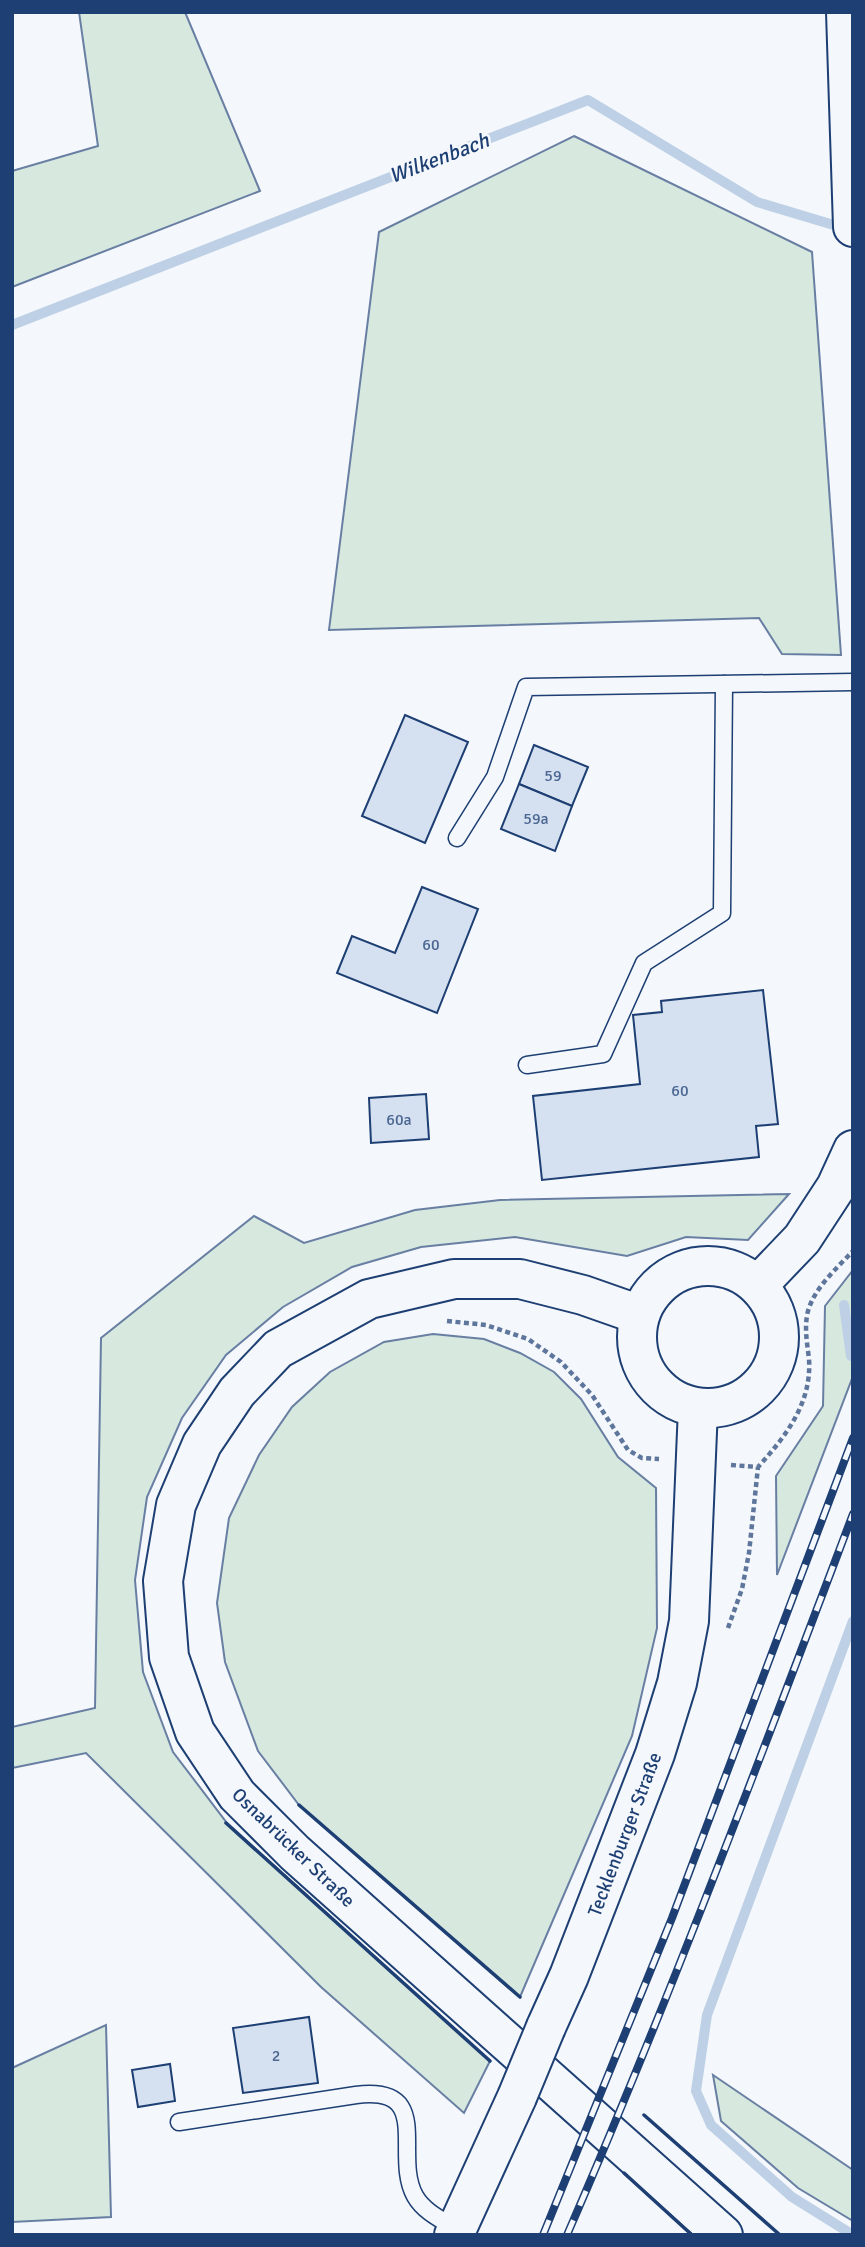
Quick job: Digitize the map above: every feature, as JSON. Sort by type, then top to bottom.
[{"type":"main road","points":[[846,12],[853,227]]},
{"type":"main road","points":[[758,1285],[802,1239],[836,1187],[853,1150]]},
{"type":"main road","points":[[698,1265],[722,1266],[741,1273],[758,1285],[778,1319],[779,1338],[775,1362],[762,1383],[744,1398],[722,1407],[698,1408],[667,1396],[651,1381],[642,1365],[636,1344],[640,1315],[646,1299],[662,1282],[679,1271],[698,1265]]},
{"type":"main road","name":"Osnabrücker Straße","points":[[640,1315],[583,1294],[520,1279],[454,1279],[369,1299],[278,1349],[236,1392],[202,1444],[176,1505],[163,1581],[169,1657],[195,1732],[237,1795],[295,1853],[723,2235]]},
{"type":"main road","name":"Tecklenburger Straße","points":[[456,2232],[569,1976],[655,1754],[677,1683],[689,1621],[698,1408]]},
{"type":"lane","points":[[457,838],[495,777],[526,687],[853,682]]},
{"type":"lane","points":[[527,1065],[603,1054],[643,963],[722,913],[724,684]]},
{"type":"lane","points":[[179,2122],[375,2092],[387,2095],[398,2104],[406,2116],[409,2177],[414,2195],[426,2211],[456,2232]]},
{"type":"path","points":[[440,1320],[486,1325],[528,1339],[561,1363],[592,1395],[628,1450],[642,1458],[758,1467],[799,1413],[808,1386],[809,1359],[805,1335],[808,1311],[818,1291],[853,1251]]},
{"type":"shaded area","points":[[79,12],[185,12],[260,191],[12,287],[12,171],[98,146]]},
{"type":"shaded area","points":[[574,136],[812,252],[841,655],[782,654],[759,618],[329,630],[379,232]]},
{"type":"shaded area","points":[[789,1194],[748,1240],[686,1237],[627,1256],[515,1237],[421,1247],[352,1267],[283,1307],[226,1355],[182,1418],[147,1497],[135,1580],[143,1672],[173,1752],[227,1823],[490,2061],[464,2113],[321,1987],[86,1753],[12,1768],[12,1727],[95,1708],[101,1338],[254,1216],[304,1243],[415,1210],[500,1200]]},
{"type":"shaded area","points":[[853,1270],[853,1376],[777,1575],[776,1476],[823,1406],[825,1306]]},
{"type":"shaded area","points":[[433,1334],[484,1339],[520,1353],[554,1372],[581,1399],[618,1457],[656,1488],[657,1628],[632,1736],[520,1997],[299,1805],[258,1751],[225,1662],[217,1603],[229,1518],[259,1455],[292,1407],[330,1372],[384,1342]]},
{"type":"shaded area","points":[[106,2025],[111,2217],[12,2222],[12,2068]]},
{"type":"shaded area","points":[[713,2075],[853,2170],[853,2221],[798,2188],[721,2121]]},
{"type":"building","points":[[405,715],[468,742],[425,843],[362,816]]},
{"type":"building","points":[[534,745],[588,767],[572,806],[519,784]]},
{"type":"building","points":[[519,784],[572,806],[555,851],[501,829]]},
{"type":"building","points":[[422,887],[478,909],[437,1013],[337,973],[352,936],[395,953]]},
{"type":"building","points":[[763,990],[778,1124],[756,1126],[759,1157],[542,1180],[533,1096],[640,1084],[633,1015],[662,1012],[661,1001]]},
{"type":"building","points":[[426,1094],[429,1139],[371,1143],[369,1098]]},
{"type":"building","points":[[309,2017],[318,2083],[243,2093],[233,2028]]},
{"type":"building","points":[[170,2064],[175,2101],[138,2107],[132,2070]]},
{"type":"waterway","name":"Wilkenbach","points":[[12,325],[588,100],[757,202],[847,229]]},
{"type":"waterway","points":[[844,1305],[851,1356]]},
{"type":"waterway","points":[[853,1621],[707,2015],[696,2091],[711,2125],[792,2197],[853,2235]]},
{"type":"railway","points":[[543,2235],[672,1918],[853,1438]]},
{"type":"railway","points":[[567,2235],[678,1967],[853,1514]]},
{"type":"wall","points":[[299,1805],[520,1997]]},
{"type":"wall","points":[[226,1823],[490,2061]]},
{"type":"wall","points":[[644,2115],[780,2235]]},
{"type":"wall","points":[[624,2173],[692,2235]]}]
